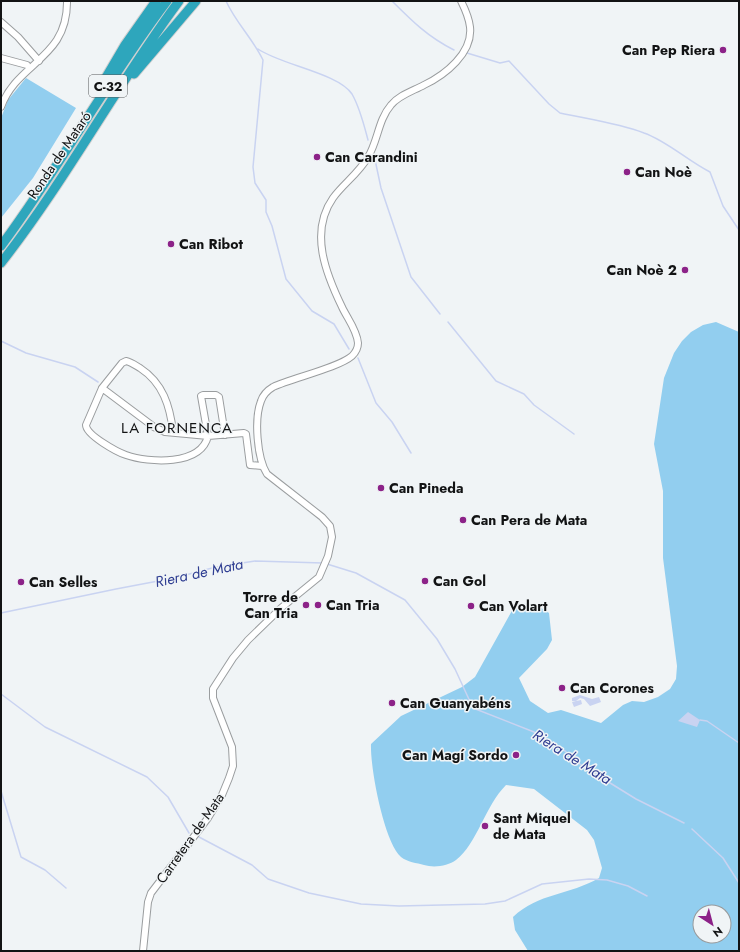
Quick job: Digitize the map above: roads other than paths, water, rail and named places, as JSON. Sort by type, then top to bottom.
[{"type":"highway","points":[[52,172],[69,138],[121,52],[156,1]]},
{"type":"highway","name":"Ronda de Mataró","points":[[1,246],[52,172],[131,51],[167,1]]},
{"type":"highway","name":"Ronda de Mataró","points":[[1,263],[56,186],[139,57],[179,1]]},
{"type":"highway","points":[[114,96],[196,1]]},
{"type":"street","points":[[1,58],[28,67],[39,61],[49,52],[60,36],[66,17],[67,1]]},
{"type":"street","points":[[102,388],[159,430],[208,436],[244,432],[246,434],[250,465],[262,466],[259,446],[258,414],[261,401],[265,394],[279,384],[345,360],[357,349],[357,338],[338,297],[322,251],[321,228],[326,212],[337,193],[368,158],[384,116],[391,104],[438,77],[451,66],[466,47],[469,40],[470,28],[461,1]]},
{"type":"street","points":[[1,22],[18,37],[33,56],[39,61]]},
{"type":"street","points":[[1,107],[9,93],[31,63],[33,56]]},
{"type":"street","points":[[173,432],[169,405],[156,381],[130,361],[122,362],[102,388],[86,428],[95,437],[125,455],[157,460],[185,458],[199,452],[207,442],[208,436],[200,399],[203,395],[219,397],[225,435]]},
{"type":"street","name":"Carretera de Mata","points":[[143,951],[148,902],[151,893],[208,818],[222,795],[233,766],[232,747],[213,698],[213,688],[233,658],[248,640],[281,608],[315,582],[324,570],[328,556],[332,537],[330,526],[322,517],[267,474],[262,466]]},
{"type":"waterway","points":[[226,1],[263,60],[253,167],[255,183],[266,200],[266,212],[272,226],[286,279],[312,311],[334,324],[349,349]]},
{"type":"waterway","points":[[392,1],[428,34],[454,50]]},
{"type":"waterway","points":[[258,49],[280,60],[335,80],[345,87],[352,94],[357,105],[368,140]]},
{"type":"waterway","points":[[467,53],[500,63],[509,61],[549,104],[560,113],[613,124],[644,133],[661,141],[710,172],[723,206],[739,230]]},
{"type":"waterway","points":[[374,155],[381,188],[411,277],[440,314]]},
{"type":"waterway","points":[[448,322],[496,381],[524,394],[534,405],[574,434]]},
{"type":"waterway","points":[[1,341],[26,353],[75,367],[98,382]]},
{"type":"waterway","points":[[358,358],[376,403],[392,422],[411,453]]},
{"type":"waterway","name":"Riera de Mata","points":[[1,613],[174,578],[216,567],[255,561],[323,563]]},
{"type":"waterway","name":"Riera de Mata","points":[[327,564],[356,573],[405,600],[437,639],[455,669],[473,708],[534,732],[565,751],[581,765],[636,799],[684,823]]},
{"type":"waterway","points":[[1,694],[45,727],[147,777],[168,797],[189,833]]},
{"type":"waterway","points":[[700,720],[707,721],[739,743]]},
{"type":"waterway","points":[[1,791],[21,857],[45,870],[66,888]]},
{"type":"waterway","name":"Riera de Mata","points":[[692,829],[723,858],[739,883]]},
{"type":"waterway","points":[[199,837],[252,865],[268,879],[309,893],[361,904],[399,906],[485,904],[505,901],[542,884],[589,879],[607,880],[628,886],[647,896]]},
{"type":"place","name":"Can Pep Riera","points":[[723,50]]},
{"type":"place","name":"Can Carandini","points":[[317,157]]},
{"type":"place","name":"Can Noè","points":[[627,172]]},
{"type":"place","name":"Can Ribot","points":[[171,244]]},
{"type":"place","name":"Can Noè 2","points":[[685,270]]},
{"type":"place","name":"Can Pineda","points":[[381,488]]},
{"type":"place","name":"Can Pera de Mata","points":[[463,520]]},
{"type":"place","name":"Can Gol","points":[[425,581]]},
{"type":"place","name":"Can Selles","points":[[21,582]]},
{"type":"place","name":"Torre de Can Tria","points":[[306,605]]},
{"type":"place","name":"Can Tria","points":[[318,605]]},
{"type":"place","name":"Can Volart","points":[[471,606]]},
{"type":"place","name":"Can Corones","points":[[562,688]]},
{"type":"place","name":"Can Guanyabéns","points":[[392,703]]},
{"type":"place","name":"Can Magí Sordo","points":[[516,755]]},
{"type":"place","name":"Sant Miquel de Mata","points":[[485,826]]},
{"type":"district","name":"LA FORNENCA","points":[[177,428]]}]
